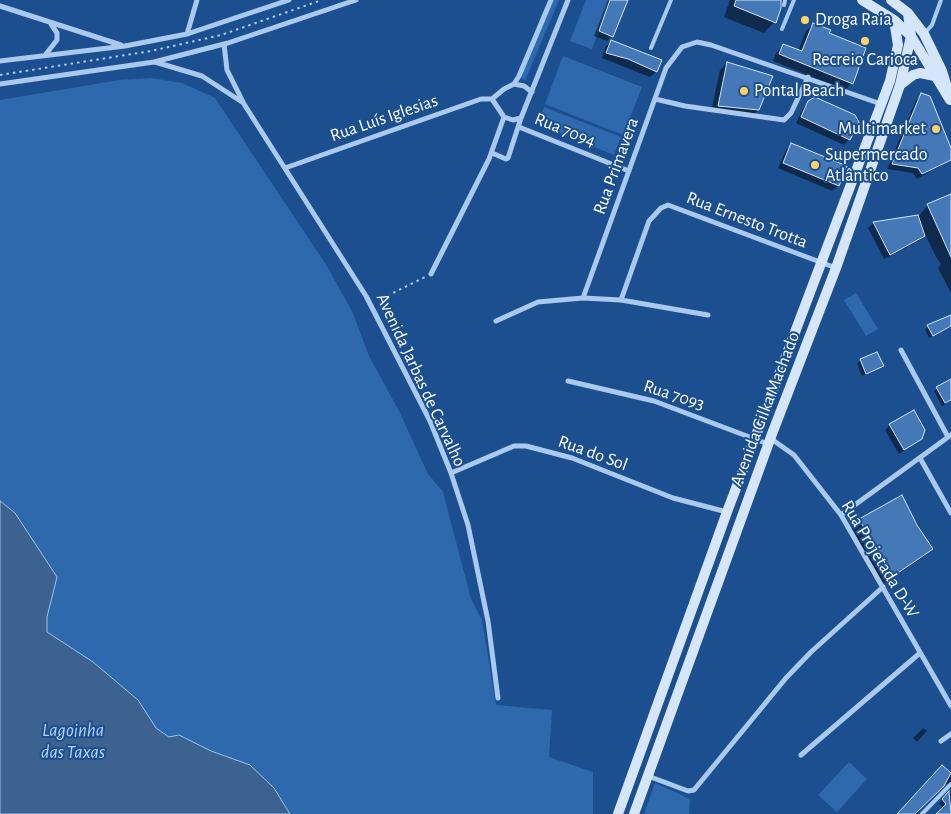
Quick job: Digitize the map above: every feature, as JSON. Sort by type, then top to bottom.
[{"type":"street","points":[[187,34],[197,0]]},
{"type":"street","points":[[0,61],[125,46],[187,34],[289,0]]},
{"type":"street","points":[[0,84],[154,62],[224,44],[356,0]]},
{"type":"street","points":[[521,118],[513,120],[504,116],[492,99],[504,89],[514,84],[524,67],[551,0]]},
{"type":"street","points":[[492,153],[508,158],[521,118],[568,0]]},
{"type":"street","points":[[862,0],[894,20],[911,36],[951,100]]},
{"type":"street","points":[[892,0],[908,13],[924,34],[942,71],[951,100]]},
{"type":"street","points":[[0,6],[125,46]]},
{"type":"street","name":"Avenida Gilka Machado","points":[[634,813],[769,441],[836,268],[900,85],[911,36],[908,13]]},
{"type":"street","name":"Avenida Gilka Machado","points":[[619,810],[754,438],[881,104],[896,59],[898,45],[894,20]]},
{"type":"street","points":[[45,55],[54,47],[57,33],[54,26],[46,21]]},
{"type":"street","name":"Rua Primavera","points":[[583,298],[670,60],[682,47],[697,42],[711,45],[808,77]]},
{"type":"street","name":"Avenida Jarbas de Carvalho","points":[[224,44],[227,70],[244,104],[286,168],[376,315],[430,422],[451,473],[468,525],[493,656],[498,698]]},
{"type":"street","name":"Avenida Jarbas de Carvalho","points":[[154,62],[202,76],[244,104]]},
{"type":"street","points":[[900,85],[913,75],[920,73],[935,76]]},
{"type":"street","points":[[655,100],[784,120],[791,112],[808,77],[881,104]]},
{"type":"street","points":[[514,84],[524,86],[532,92]]},
{"type":"street","name":"Rua Luís Iglesias","points":[[286,168],[481,99],[492,99]]},
{"type":"street","points":[[431,274],[492,153],[504,116]]},
{"type":"street","name":"Rua 7094","points":[[519,127],[629,171]]},
{"type":"street","name":"Rua Ernesto Trotta","points":[[621,300],[646,226],[652,216],[668,205],[836,268]]},
{"type":"street","points":[[496,322],[538,302],[583,298],[621,300],[708,315]]},
{"type":"street","points":[[841,515],[949,436],[901,350]]},
{"type":"street","name":"Rua 7093","points":[[568,381],[654,401],[754,438],[769,441]]},
{"type":"street","name":"Rua Projetada D-W","points":[[769,441],[794,455],[841,515],[951,706]]},
{"type":"street","name":"Rua do Sol","points":[[451,473],[514,446],[526,446],[572,458],[673,498],[727,512]]},
{"type":"street","points":[[920,458],[951,513]]},
{"type":"street","points":[[648,776],[688,791],[694,790],[786,678],[810,652],[883,587]]},
{"type":"street","points":[[801,755],[920,653]]},
{"type":"street","points":[[673,661],[688,666]]},
{"type":"street","points":[[951,734],[944,740],[951,743]]},
{"type":"street","points":[[619,810],[634,813]]},
{"type":"lane","points":[[651,48],[671,0]]},
{"type":"lane","points":[[782,29],[794,0]]},
{"type":"lane","points":[[924,34],[932,25],[941,0]]},
{"type":"lane","points":[[922,814],[951,784]]},
{"type":"path","points":[[376,315],[383,298],[431,274]]},
{"type":"shaded area","points":[[553,0],[559,0],[525,81],[521,77]]},
{"type":"shaded area","points":[[586,0],[610,0],[592,49],[570,41]]},
{"type":"shaded area","points":[[563,56],[642,87],[623,135],[545,104]]},
{"type":"shaded area","points":[[151,78],[182,83],[215,98],[325,263],[352,311],[369,356],[400,413],[428,474],[443,492],[471,599],[482,620],[496,705],[552,710],[549,757],[593,772],[593,814],[290,814],[274,788],[179,735],[169,737],[156,728],[138,700],[93,662],[47,632],[47,617],[57,577],[15,513],[0,501],[0,100],[119,80]]},
{"type":"shaded area","points":[[544,107],[621,137],[614,155],[538,124]]},
{"type":"shaded area","points":[[856,293],[878,329],[866,336],[844,300]]},
{"type":"shaded area","points":[[849,762],[867,779],[837,812],[818,795]]},
{"type":"shaded area","points":[[655,783],[690,799],[689,814],[644,814]]},
{"type":"water","name":"Lagoinha das Taxas","points":[[0,501],[15,513],[57,577],[47,617],[47,632],[93,662],[138,700],[156,728],[169,737],[179,735],[211,751],[250,765],[274,788],[290,814],[0,814]]},
{"type":"building","points":[[610,0],[628,0],[613,37],[599,31]]},
{"type":"building","points":[[736,0],[781,0],[781,8],[776,23],[734,6]]},
{"type":"building","points":[[813,23],[831,30],[829,33],[866,48],[853,84],[779,54],[783,44],[802,51]]},
{"type":"building","points":[[611,40],[662,60],[657,72],[628,59],[606,53]]},
{"type":"building","name":"Pontal Beach","points":[[727,62],[773,76],[759,110],[718,106]]},
{"type":"building","points":[[921,93],[930,96],[951,148],[951,160],[922,174],[918,168],[892,164]]},
{"type":"building","points":[[815,97],[855,115],[859,122],[850,140],[801,117],[808,101]]},
{"type":"building","name":"Supermercado Atlântico","points":[[791,143],[847,166],[839,186],[783,163]]},
{"type":"building","points":[[951,194],[951,257],[927,204]]},
{"type":"building","points":[[918,215],[925,236],[890,255],[873,222]]},
{"type":"building","points":[[951,315],[951,326],[933,336],[927,325]]},
{"type":"building","points":[[877,352],[884,366],[866,374],[860,359]]},
{"type":"building","points":[[951,379],[951,400],[945,403],[936,387]]},
{"type":"building","points":[[914,410],[925,430],[922,439],[904,450],[889,424]]},
{"type":"building","points":[[902,495],[917,525],[933,549],[889,579],[877,561],[881,558],[859,519]]},
{"type":"building","points":[[942,765],[951,773],[944,786],[915,814],[897,814]]},
{"type":"building","points":[[949,791],[951,814],[936,814],[946,804],[942,799]]},
{"type":"place","name":"Droga Raia","points":[[805,20]]},
{"type":"place","name":"Recreio Carioca","points":[[865,41]]},
{"type":"place","name":"Pontal Beach","points":[[744,91]]},
{"type":"place","name":"Multimarket","points":[[936,129]]},
{"type":"place","name":"Supermercado Atlântico","points":[[815,165]]}]
